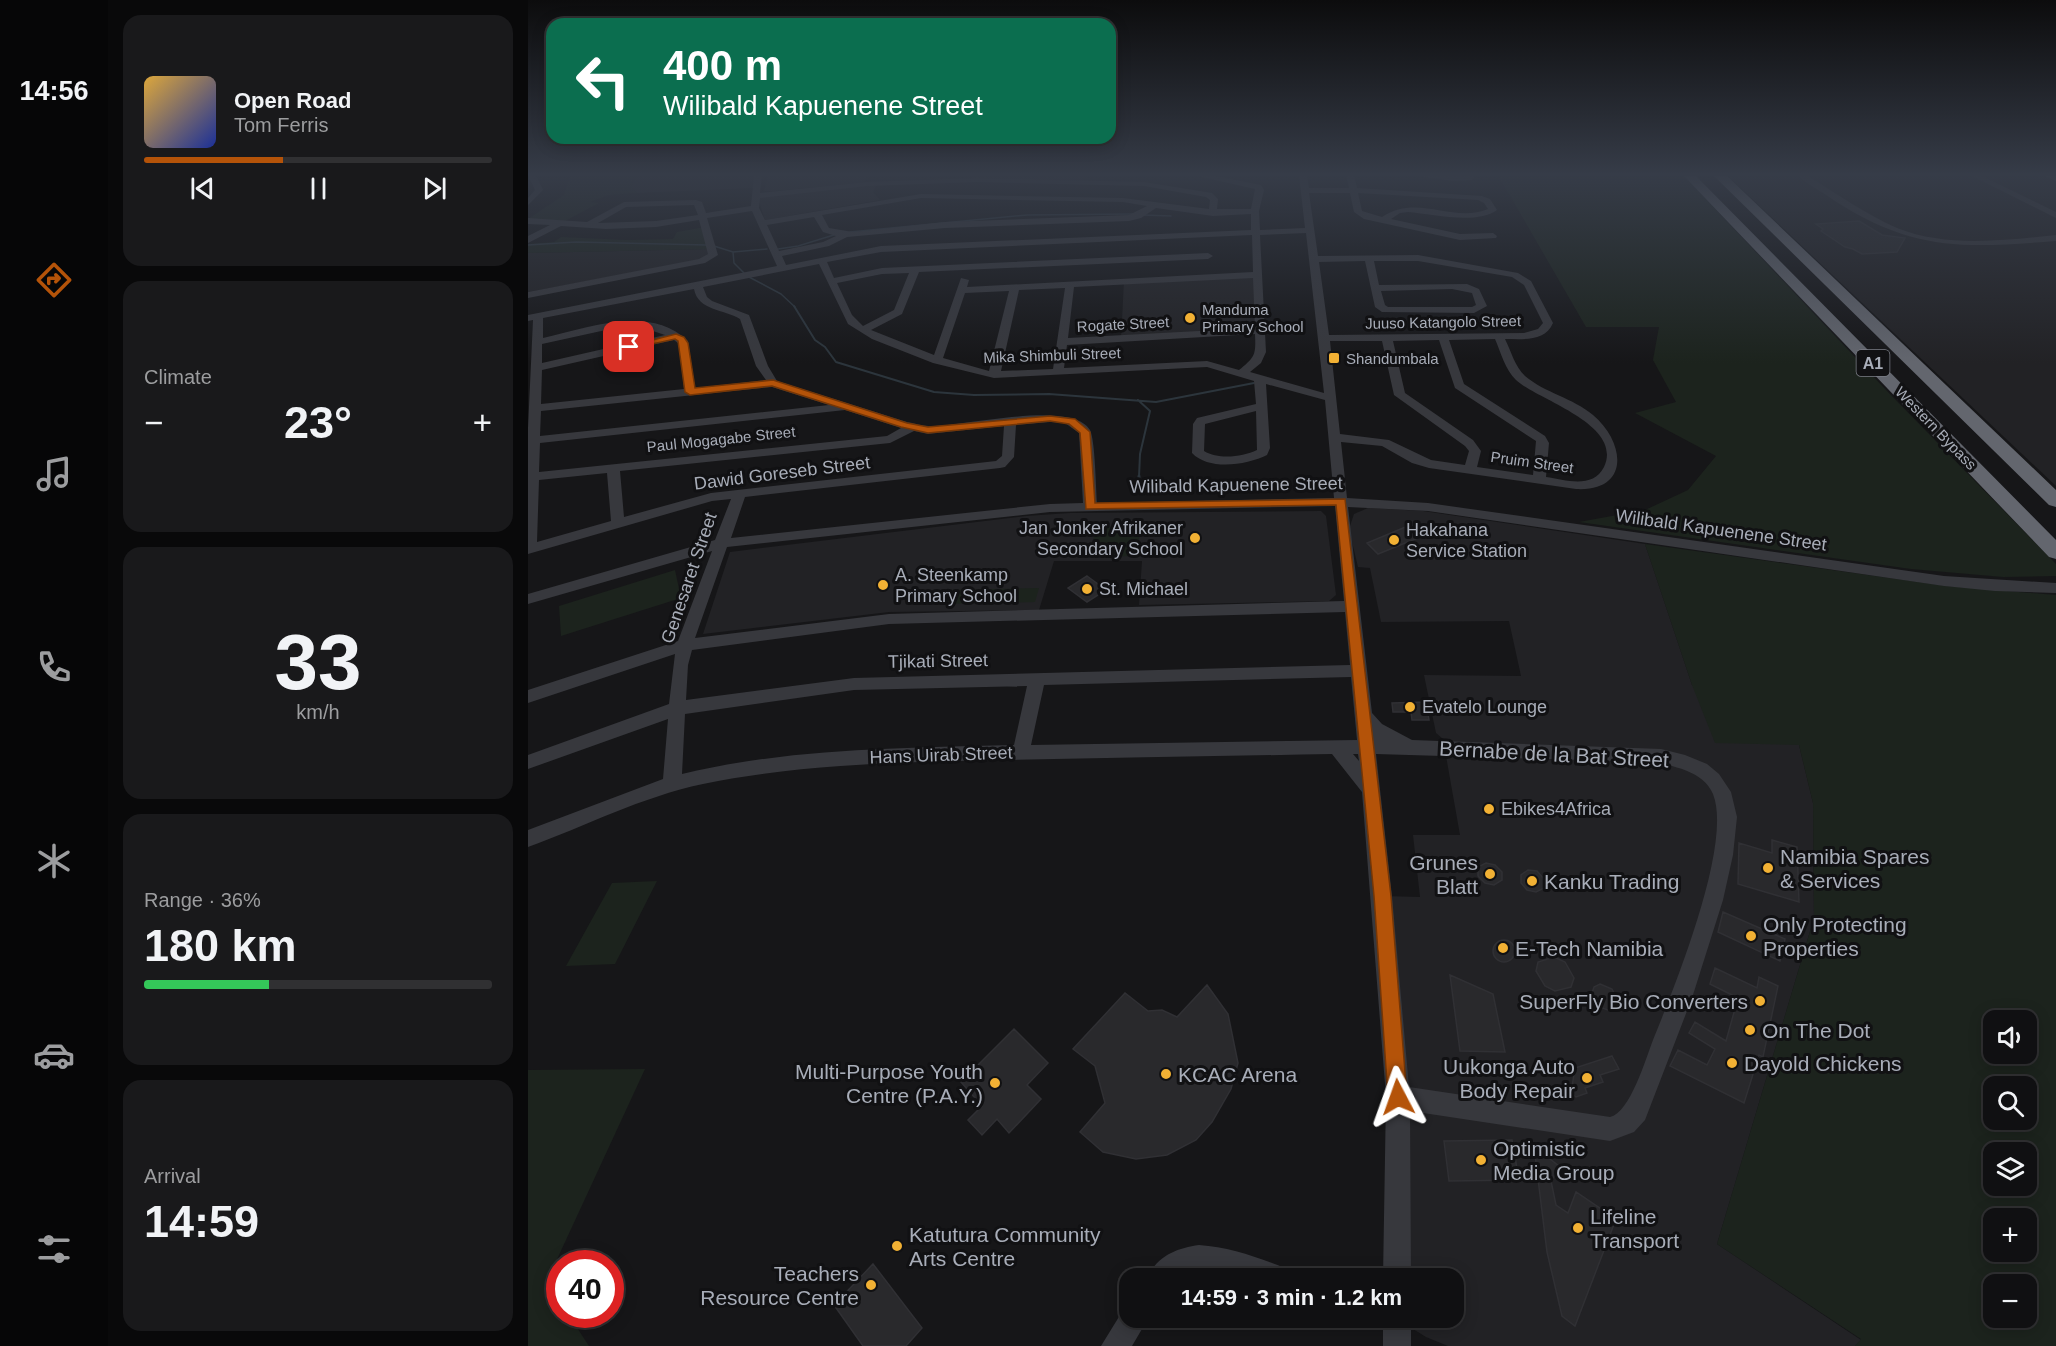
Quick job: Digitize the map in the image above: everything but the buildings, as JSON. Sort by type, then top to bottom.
[{"type":"highway","name":"Western Bypass","points":[[1750,238],[2056,552]]},
{"type":"highway","name":"Western Bypass","points":[[1784,238],[2056,501]]},
{"type":"street","points":[[528,295],[710,258],[713,254],[708,238]]},
{"type":"street","points":[[768,238],[782,267]]},
{"type":"street","points":[[776,255],[826,244],[839,238]]},
{"type":"street","points":[[529,548],[538,342],[533,317],[881,249],[1120,238]]},
{"type":"street","points":[[1208,238],[1208,277]]},
{"type":"street","points":[[1242,373],[1261,355],[1258,331],[1257,238]]},
{"type":"street","points":[[1311,238],[1324,338],[1382,896],[1398,1097],[1397,1268]]},
{"type":"street","points":[[1931,238],[1963,243],[2056,238]]},
{"type":"street","points":[[937,361],[976,244]]},
{"type":"street","points":[[832,280],[874,272],[1208,256]]},
{"type":"street","points":[[1369,258],[1375,288],[1380,307],[1386,310],[1474,310],[1482,305],[1478,294],[1467,287],[1375,288]]},
{"type":"street","points":[[821,259],[852,322],[862,330],[898,312],[915,270]]},
{"type":"street","name":"Juuso Katangolo Street","points":[[1315,259],[1423,259],[1509,274],[1524,279],[1548,326],[1543,331],[1532,335],[1500,337],[1324,338]]},
{"type":"street","points":[[961,290],[1259,274]]},
{"type":"street","points":[[698,284],[698,294],[703,301],[745,316],[762,366],[773,383]]},
{"type":"street","points":[[1058,372],[1070,284]]},
{"type":"street","points":[[994,375],[1016,287]]},
{"type":"street","points":[[538,342],[624,323],[639,324],[676,336],[684,343],[690,392]]},
{"type":"street","name":"Mika Shimbuli Street","points":[[862,330],[937,361],[977,373],[994,375],[1201,363],[1329,398]]},
{"type":"street","name":"Rogate Street","points":[[1061,342],[1258,331]]},
{"type":"street","points":[[536,368],[676,336]]},
{"type":"street","points":[[1443,337],[1459,386],[1541,439],[1543,443],[1539,480]]},
{"type":"street","name":"Pruim Street","points":[[1333,438],[1378,441],[1391,445],[1423,463],[1581,486],[1602,480],[1613,464],[1613,453],[1595,420],[1519,376],[1500,337]]},
{"type":"street","points":[[1386,338],[1400,395],[1469,443],[1475,451],[1470,470]]},
{"type":"street","points":[[1260,379],[1262,406],[1263,452],[1253,457],[1221,459],[1205,458],[1198,453],[1201,421],[1262,406]]},
{"type":"street","points":[[536,408],[773,383],[912,427],[938,430],[1058,418],[1080,425],[1085,432],[1090,506]]},
{"type":"street","points":[[534,440],[848,406]]},
{"type":"street","name":"Dawid Goreseb Street","points":[[529,548],[711,497],[1000,464],[1008,457],[1010,423]]},
{"type":"street","name":"Paul Mogagabe Street","points":[[531,477],[890,439],[912,427]]},
{"type":"street","points":[[613,467],[618,522]]},
{"type":"street","name":"Genesaret Street","points":[[672,783],[680,665],[738,494]]},
{"type":"street","name":"Wilibald Kapuenene Street","points":[[528,599],[722,543],[999,512],[1090,506],[1341,502],[1428,507],[1944,581],[1995,586],[2056,588]]},
{"type":"street","points":[[528,697],[685,645],[899,618],[1352,606]]},
{"type":"street","name":"Tjikati Street","points":[[528,762],[678,708],[868,682],[1359,671]]},
{"type":"street","points":[[1021,752],[1037,679]]},
{"type":"street","points":[[1364,716],[1376,729],[1413,747]]},
{"type":"street","name":"Hans Uirab Street","points":[[528,839],[672,783],[730,772],[838,759],[1021,752],[1367,746]]},
{"type":"street","name":"Bernabe de la Bat Street","points":[[1367,746],[1653,755],[1692,764],[1720,787],[1728,804],[1727,829],[1712,905],[1679,1004],[1636,1111],[1629,1121],[1620,1127],[1610,1129],[1398,1097]]},
{"type":"street","points":[[1337,747],[1371,791]]},
{"type":"street","points":[[1171,1268],[1184,1259],[1212,1257],[1245,1268]]},
{"type":"street","points":[[1115,1346],[1127,1328]]},
{"type":"shaded area","points":[[560,238],[708,238],[712,249],[528,253],[528,244],[554,242]]},
{"type":"shaded area","points":[[1534,238],[1742,238],[1886,390],[2056,564],[2056,576],[2003,577],[1911,569],[1579,522],[1645,510],[1688,490],[1716,456],[1635,413],[1676,402],[1653,360],[1659,327],[1586,327]]},
{"type":"shaded area","points":[[1793,238],[2056,238],[2056,486]]},
{"type":"shaded area","points":[[708,249],[708,254],[700,260],[528,292],[528,253]]},
{"type":"shaded area","name":"Manduma Primary School","points":[[1259,275],[1259,331],[1121,339],[1124,281]]},
{"type":"shaded area","points":[[1368,508],[1423,511],[1645,544],[1692,685],[1799,745],[1813,803],[1814,918],[1717,1244],[1861,1340],[1855,1346],[1448,1346],[1412,1328],[1464,1328],[1464,1268],[1397,1268],[1382,896],[1420,897],[1413,835],[1460,835],[1443,739],[1436,733],[1424,675],[1521,676],[1509,621],[1381,622],[1370,568],[1358,567],[1349,529],[1354,514]]},
{"type":"shaded area","points":[[1321,511],[1326,516],[1336,595],[1329,601],[1139,605],[1142,561],[1054,561],[1039,610],[889,612],[703,634],[730,552],[1026,516],[1070,513]]},
{"type":"shaded area","points":[[1141,526],[1136,556],[1090,557],[1096,527]]},
{"type":"shaded area","points":[[1645,544],[1947,586],[2056,595],[2056,1346],[1855,1346],[1861,1339],[1717,1244],[1814,918],[1813,803],[1799,745],[1715,743],[1692,685]]},
{"type":"shaded area","points":[[675,570],[681,598],[561,636],[559,606]]},
{"type":"shaded area","points":[[1039,588],[1035,602],[942,604],[947,590]]},
{"type":"shaded area","points":[[657,881],[615,964],[566,966],[612,883]]},
{"type":"shaded area","points":[[645,1069],[561,1250],[546,1250],[546,1328],[577,1328],[589,1346],[528,1346],[528,1070]]},
{"type":"waterway","points":[[778,249],[825,238]]},
{"type":"waterway","points":[[528,245],[576,242],[707,245]]},
{"type":"waterway","points":[[714,246],[733,252]]},
{"type":"waterway","points":[[733,252],[767,249]]},
{"type":"waterway","points":[[733,252],[734,263],[744,273]]},
{"type":"waterway","points":[[749,277],[781,294],[794,306]]},
{"type":"waterway","points":[[794,306],[815,340],[825,347],[836,362],[934,392],[974,395],[1049,394],[1139,401]]},
{"type":"waterway","points":[[1139,401],[1156,402],[1254,383]]},
{"type":"waterway","points":[[1139,401],[1150,411],[1140,454],[1139,477]]},
{"type":"place","name":"Manduma Primary School","points":[[1190,318]]},
{"type":"place","name":"Shandumbala","points":[[1334,358]]},
{"type":"place","name":"Jan Jonker Afrikaner Secondary School","points":[[1195,538]]},
{"type":"place","name":"Hakahana Service Station","points":[[1394,540]]},
{"type":"place","name":"A. Steenkamp Primary School","points":[[883,585]]},
{"type":"place","name":"St. Michael","points":[[1087,589]]},
{"type":"place","name":"Evatelo Lounge","points":[[1410,707]]},
{"type":"place","name":"Ebikes4Africa","points":[[1489,809]]},
{"type":"place","name":"Namibia Spares & Services","points":[[1768,868]]},
{"type":"place","name":"Grunes Blatt","points":[[1490,874]]},
{"type":"place","name":"Kanku Trading","points":[[1532,881]]},
{"type":"place","name":"Only Protecting Properties","points":[[1751,936]]},
{"type":"place","name":"E-Tech Namibia","points":[[1503,948]]},
{"type":"place","name":"SuperFly Bio Converters","points":[[1760,1001]]},
{"type":"place","name":"On The Dot","points":[[1750,1030]]},
{"type":"place","name":"Dayold Chickens","points":[[1732,1063]]},
{"type":"place","name":"KCAC Arena","points":[[1166,1074]]},
{"type":"place","name":"Uukonga Auto Body Repair","points":[[1587,1078]]},
{"type":"place","name":"Multi-Purpose Youth Centre (P.A.Y.)","points":[[995,1083]]},
{"type":"place","name":"Optimistic Media Group","points":[[1481,1160]]},
{"type":"place","name":"Lifeline Transport","points":[[1578,1228]]},
{"type":"place","name":"Katutura Community Arts Centre","points":[[897,1246]]},
{"type":"place","name":"Teachers Resource Centre","points":[[871,1285]]},
{"type":"route","points":[[629,347],[676,336],[681,339],[684,343],[690,392],[773,383],[904,425],[928,430],[1050,418],[1072,421],[1080,425],[1085,432],[1090,506],[1341,502],[1382,896],[1398,1097]]}]
